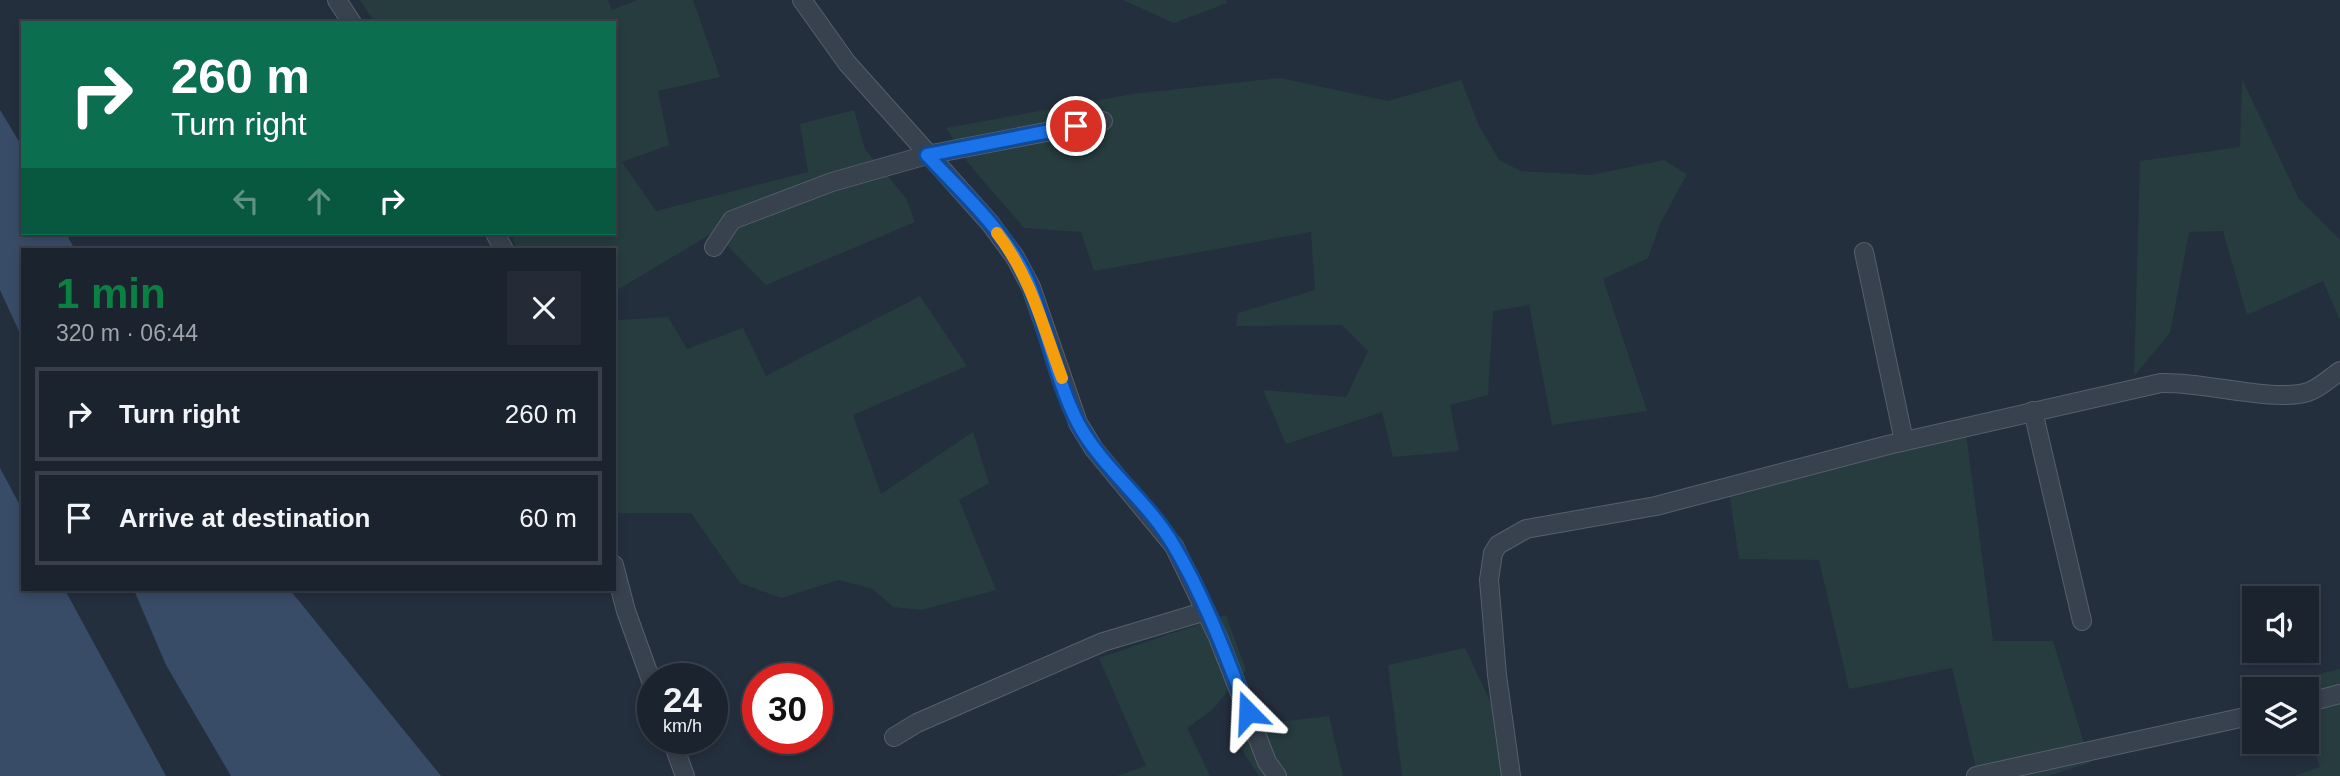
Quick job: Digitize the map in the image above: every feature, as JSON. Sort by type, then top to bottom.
[{"type":"street","points":[[337,0],[351,21]]},
{"type":"street","points":[[802,0],[847,63],[990,223],[1015,257],[1031,287],[1078,423],[1094,449],[1174,546],[1206,611],[1267,762],[1277,776]]},
{"type":"street","points":[[714,247],[726,225],[750,210],[927,155],[1103,121]]},
{"type":"street","points":[[1864,252],[1904,441]]},
{"type":"street","points":[[1511,776],[1497,675],[1489,580],[1493,553],[1498,545],[1526,529],[1681,500],[1904,441],[2161,383],[2189,382],[2265,393],[2301,393],[2320,386],[2340,370]]},
{"type":"street","points":[[2033,411],[2082,621]]},
{"type":"street","points":[[616,573],[645,663]]},
{"type":"street","points":[[894,737],[917,723],[1103,642],[1206,611]]},
{"type":"street","points":[[2319,700],[2340,694]]},
{"type":"street","points":[[1976,776],[2031,770],[2242,718]]},
{"type":"street","points":[[677,754],[685,776]]},
{"type":"green space","points":[[360,0],[608,0],[612,10],[637,0],[693,0],[720,77],[658,91],[669,145],[622,162],[656,211],[808,172],[800,124],[854,110],[865,149],[906,198],[915,222],[766,285],[714,232],[616,291],[616,248],[516,248],[512,235],[616,235],[616,21],[374,21]]},
{"type":"green space","points":[[1123,0],[1226,0],[1227,3],[1174,23]]},
{"type":"green space","points":[[1280,78],[1388,101],[1461,80],[1479,126],[1499,160],[1521,171],[1591,175],[1664,160],[1687,174],[1660,224],[1648,258],[1603,279],[1647,411],[1552,425],[1529,305],[1493,311],[1488,395],[1450,405],[1459,451],[1393,457],[1382,412],[1286,444],[1263,390],[1346,397],[1368,351],[1342,325],[1236,326],[1238,313],[1315,290],[1311,232],[1094,271],[1081,232],[1024,228],[969,164],[946,128],[1133,94]]},
{"type":"green space","points":[[2242,79],[2299,199],[2340,240],[2340,320],[2323,281],[2247,315],[2223,231],[2189,232],[2170,333],[2134,376],[2140,161],[2240,147]]},
{"type":"green space","points":[[920,296],[967,366],[853,415],[881,494],[973,432],[989,483],[959,500],[996,590],[921,610],[893,607],[873,589],[839,580],[781,598],[740,583],[691,513],[617,513],[616,317],[619,320],[668,317],[687,349],[743,328],[766,376]]},
{"type":"green space","points":[[1965,425],[1993,641],[2053,641],[2090,763],[2047,776],[1978,776],[1952,668],[1849,689],[1819,560],[1739,559],[1728,484]]},
{"type":"green space","points":[[1226,615],[1246,670],[1212,710],[1187,728],[1210,776],[1117,776],[1146,766],[1099,658]]},
{"type":"green space","points":[[1465,648],[1516,756],[1519,776],[1402,776],[1388,665]]},
{"type":"green space","points":[[2340,669],[2340,776],[2294,776],[2320,767],[2316,754],[2319,754],[2319,677],[2307,677]]},
{"type":"green space","points":[[1329,716],[1343,776],[1259,776],[1236,741],[1277,722]]},
{"type":"water","points":[[0,110],[21,145],[21,235],[67,235],[74,248],[21,248],[21,336],[0,290]]},
{"type":"water","points":[[0,468],[21,507],[21,591],[66,591],[166,776],[0,776]]},
{"type":"water","points":[[134,591],[291,591],[441,776],[231,776],[166,665]]},
{"type":"slow traffic","points":[[997,233],[1015,257],[1031,287],[1062,378]]},
{"type":"route","points":[[1076,126],[927,155],[990,223],[1015,257],[1031,287],[1078,423],[1094,449],[1160,525],[1174,546],[1218,637],[1248,712]]}]
